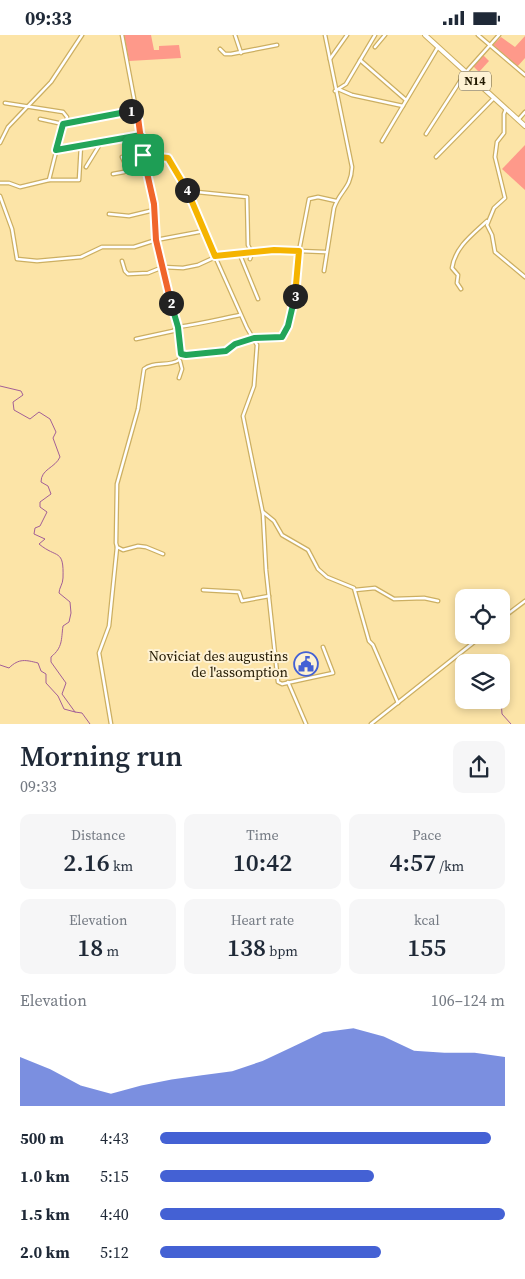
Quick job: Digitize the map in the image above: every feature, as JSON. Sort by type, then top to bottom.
[{"type":"main road","name":"N14","points":[[424,35],[525,126]]},
{"type":"street","points":[[0,143],[8,127],[52,82],[82,35]]},
{"type":"street","points":[[122,35],[154,210],[156,240],[171,307],[178,327],[182,369],[179,378]]},
{"type":"street","points":[[235,35],[241,53]]},
{"type":"street","points":[[324,271],[325,252],[336,201],[351,181],[352,167],[325,35]]},
{"type":"street","points":[[330,59],[347,35]]},
{"type":"street","points":[[337,90],[346,84],[375,35]]},
{"type":"street","points":[[379,35],[381,39]]},
{"type":"street","points":[[375,47],[385,35]]},
{"type":"street","points":[[478,35],[525,75]]},
{"type":"street","points":[[426,135],[466,72],[499,35]]},
{"type":"street","points":[[220,49],[226,54],[241,53],[277,45]]},
{"type":"street","points":[[382,141],[438,47]]},
{"type":"street","points":[[360,60],[407,100]]},
{"type":"street","points":[[337,90],[403,106]]},
{"type":"street","points":[[436,157],[494,98]]},
{"type":"street","points":[[5,103],[63,111],[67,117],[48,180]]},
{"type":"street","points":[[506,109],[504,114],[504,133],[497,142],[495,157],[505,198],[494,208],[488,221],[487,229],[492,235],[495,252],[525,277]]},
{"type":"street","points":[[40,119],[64,124],[137,110]]},
{"type":"street","points":[[518,120],[525,112]]},
{"type":"street","points":[[56,150],[141,135]]},
{"type":"street","points":[[86,167],[102,141]]},
{"type":"street","points":[[0,183],[9,183],[20,187],[48,180],[79,180],[81,145]]},
{"type":"street","points":[[122,157],[126,166],[140,162],[143,155]]},
{"type":"street","points":[[143,155],[168,158],[188,191],[241,315],[254,338],[257,352],[254,386],[243,416],[262,511],[278,682],[288,682],[333,673],[323,647]]},
{"type":"street","points":[[114,174],[124,171],[132,165]]},
{"type":"street","points":[[188,191],[247,197],[248,245],[252,253],[250,259]]},
{"type":"street","points":[[0,196],[12,229],[17,259],[37,261],[81,257],[102,247],[134,247],[156,240],[204,231]]},
{"type":"street","points":[[181,354],[226,351],[235,344],[254,338],[276,338],[285,335],[297,289],[299,251],[309,199],[318,197],[336,201]]},
{"type":"street","points":[[109,214],[129,216],[154,210]]},
{"type":"street","points":[[461,289],[457,283],[458,275],[452,268],[454,259],[470,237],[488,221]]},
{"type":"street","points":[[155,231],[158,236],[172,237]]},
{"type":"street","points":[[122,261],[128,274],[148,273],[163,267],[184,268],[198,265],[215,256],[240,255],[274,250],[325,252]]},
{"type":"street","points":[[240,255],[258,299]]},
{"type":"street","points":[[136,339],[173,331],[178,327],[218,321],[224,317],[241,315]]},
{"type":"street","points":[[111,724],[98,653],[109,626],[117,547],[117,484],[138,409],[144,369],[150,365],[174,363],[180,360]]},
{"type":"street","points":[[262,511],[274,521],[282,535],[308,550],[318,569],[327,577],[356,590],[375,588],[394,599],[424,598],[438,601]]},
{"type":"street","points":[[117,547],[123,550],[138,546],[146,547],[163,554]]},
{"type":"street","points":[[203,590],[239,592],[241,601],[269,596]]},
{"type":"street","points":[[356,590],[369,641],[373,645],[398,703]]},
{"type":"street","points":[[510,612],[525,601]]},
{"type":"street","points":[[371,724],[472,644]]},
{"type":"street","points":[[288,682],[306,724]]},
{"type":"shaded area","points":[[124,35],[151,35],[154,50],[159,50],[159,46],[179,45],[181,58],[129,61]]},
{"type":"shaded area","points":[[525,36],[525,58],[517,67],[493,45],[501,37],[515,47]]},
{"type":"shaded area","points":[[483,55],[489,61],[479,72],[473,66]]},
{"type":"shaded area","points":[[525,145],[525,190],[502,169]]},
{"type":"waterway","points":[[0,386],[21,391],[23,395],[13,402],[14,410],[30,419],[39,412],[50,419],[56,432],[53,438],[60,457],[43,474],[41,482],[48,486],[51,494],[40,502],[40,507],[47,512],[40,526],[35,528],[34,534],[45,539],[39,544],[61,558],[63,578],[59,593],[70,602],[71,613],[69,622],[63,626],[61,643],[58,650],[51,657],[51,662],[66,683],[62,694],[75,712],[82,713],[90,724]]},
{"type":"waterway","points":[[0,665],[9,668],[23,661],[38,663],[41,671],[46,674],[46,683],[58,696],[64,709],[75,712]]},
{"type":"waterway","points":[[502,709],[502,714],[511,724]]},
{"type":"place","name":"Noviciat des augustins de l'assomption","points":[[306,664]]},
{"type":"route","points":[[143,155],[141,135],[56,150],[63,124],[137,110],[141,135],[143,155],[147,178],[154,204],[156,240],[166,287],[171,300],[171,307],[176,316],[182,347],[181,354],[194,355],[210,351],[226,351],[232,345],[254,338],[276,338],[285,335],[297,289],[299,251],[274,250],[240,255],[222,254],[215,256],[201,225],[194,203],[172,161],[166,157],[143,155]]}]
